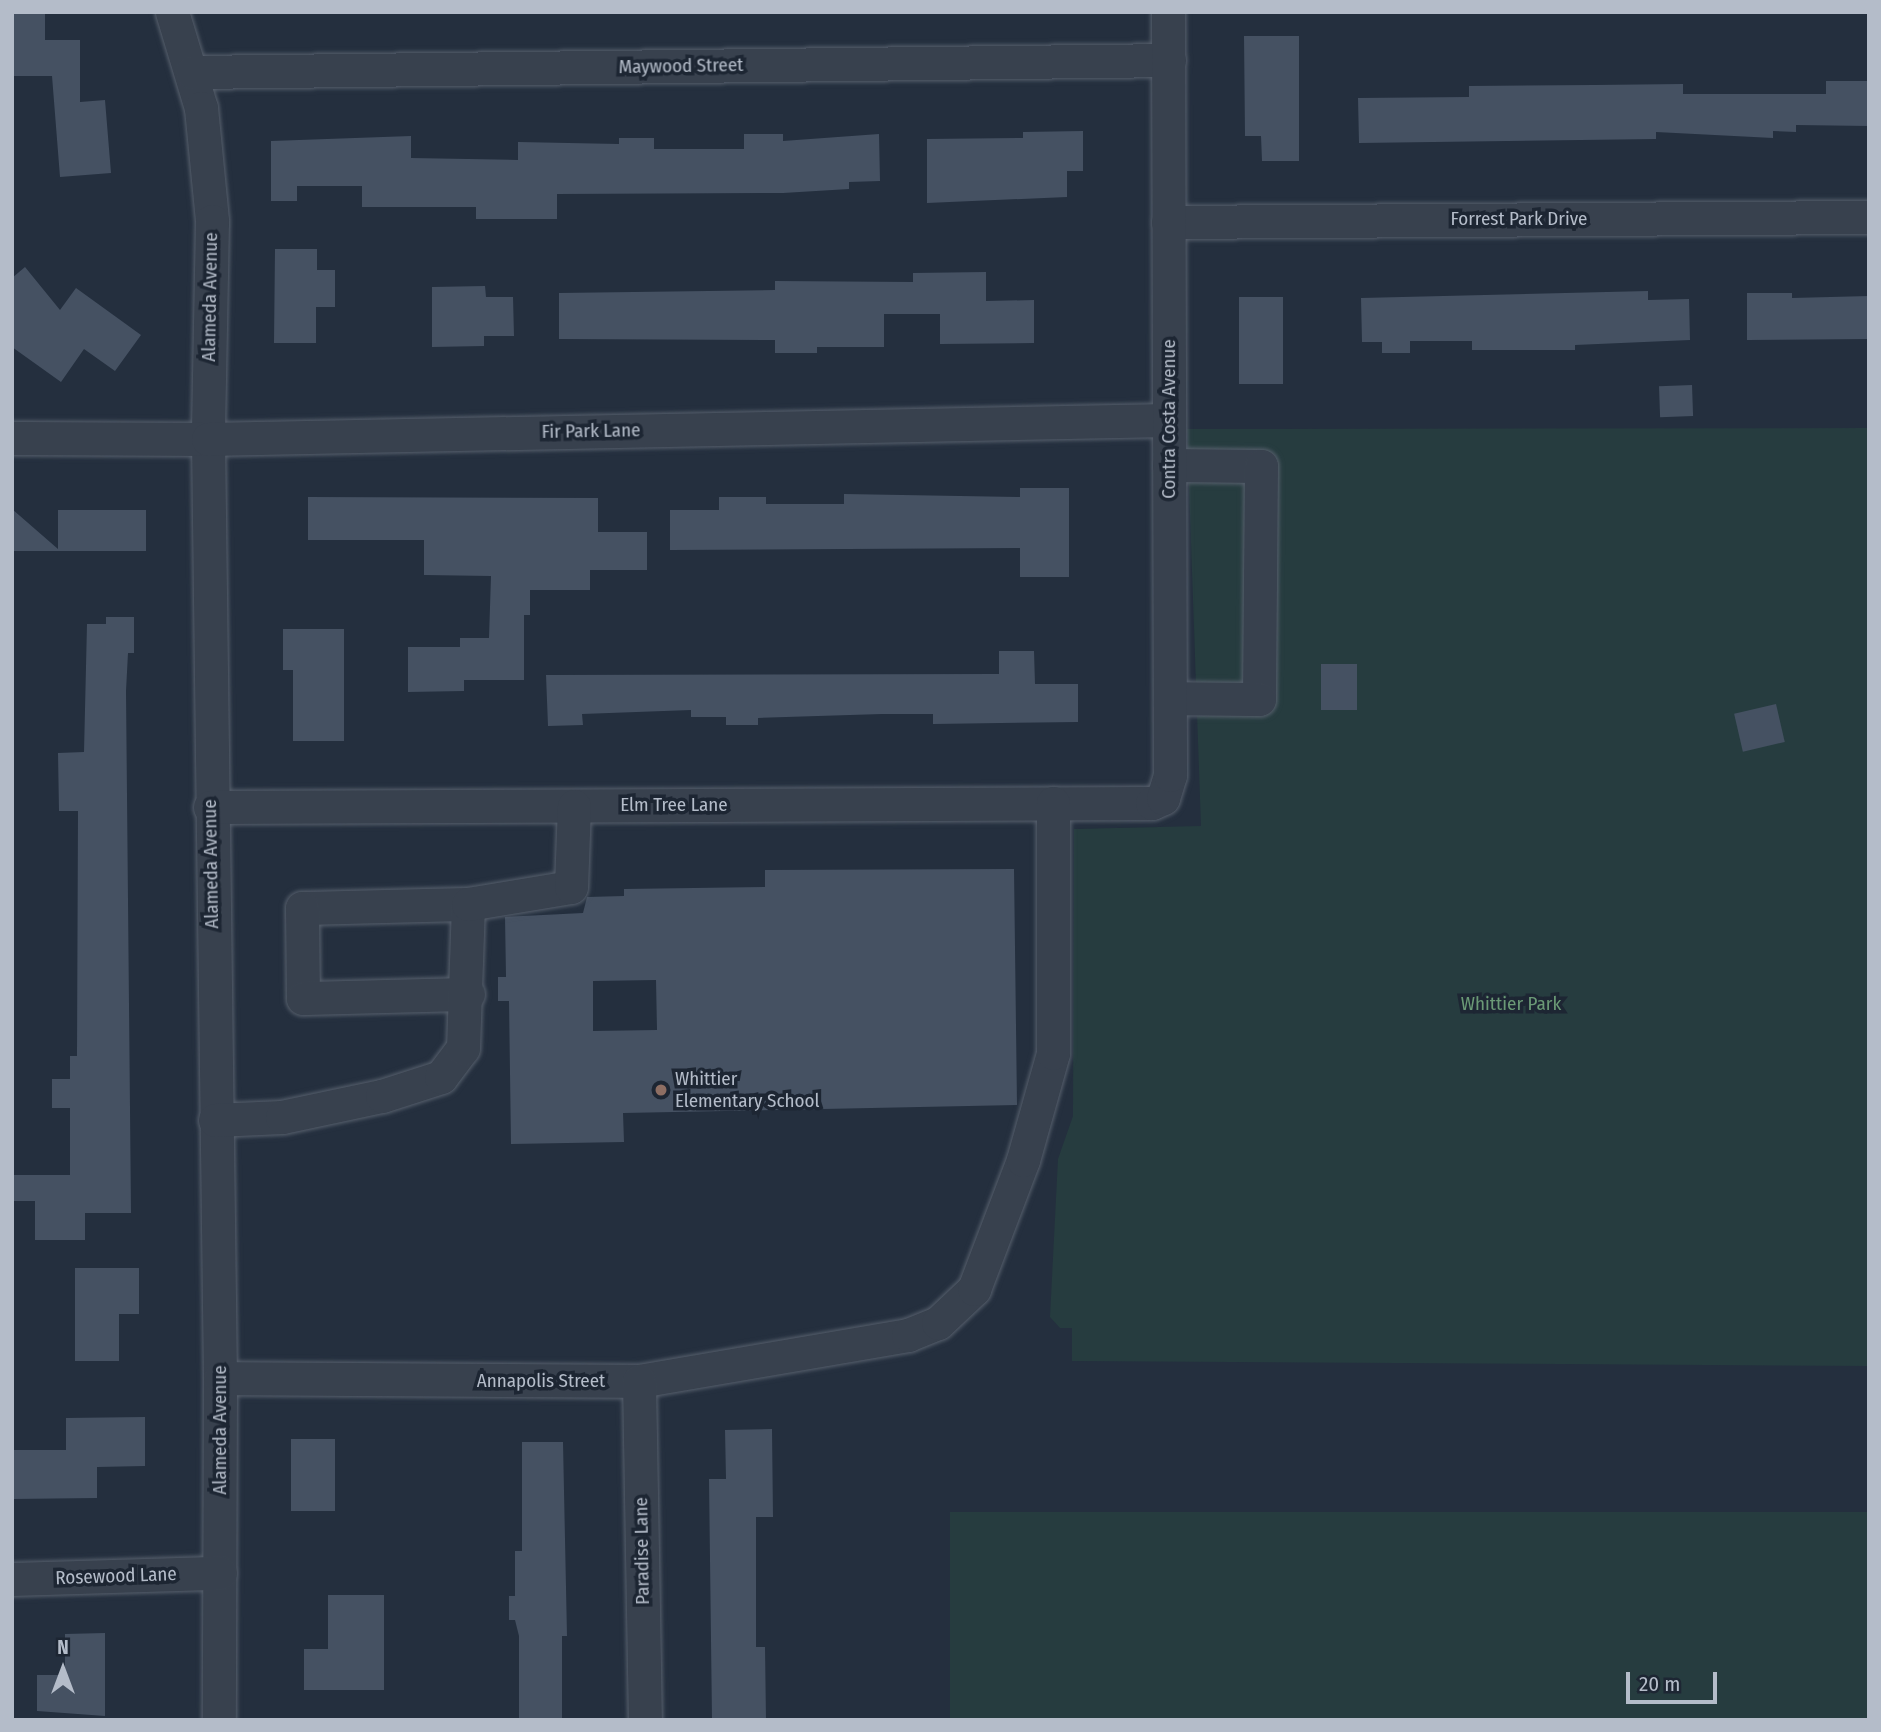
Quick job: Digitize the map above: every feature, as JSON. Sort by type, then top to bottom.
[{"type":"street","name":"Alameda Avenue","points":[[172,12],[192,72],[205,140],[212,221],[208,439],[210,807],[220,1378],[219,1720]]},
{"type":"street","name":"Contra Costa Avenue","points":[[1139,803],[1160,800],[1169,787],[1168,12]]},
{"type":"street","name":"Maywood Street","points":[[192,72],[1169,60]]},
{"type":"street","name":"Forrest Park Drive","points":[[1168,222],[1869,217]]},
{"type":"street","name":"Fir Park Lane","points":[[12,438],[208,439],[1169,420]]},
{"type":"street","points":[[1169,465],[1261,466],[1259,699],[1170,698]]},
{"type":"street","name":"Annapolis Street","points":[[220,1378],[639,1381],[908,1335],[938,1323],[958,1307],[974,1289],[1023,1160],[1054,1053],[1053,803]]},
{"type":"street","name":"Elm Tree Lane","points":[[210,807],[1139,803]]},
{"type":"street","points":[[468,994],[303,998],[302,908],[468,904],[571,887],[574,806]]},
{"type":"street","points":[[215,1120],[282,1117],[382,1096],[441,1077],[463,1048],[468,994],[463,929],[468,904]]},
{"type":"street","name":"Paradise Lane","points":[[639,1381],[645,1720]]},
{"type":"street","name":"Rosewood Lane","points":[[12,1579],[220,1573]]},
{"type":"green space","name":"Whittier Park","points":[[1869,428],[1869,1366],[1072,1361],[1072,1328],[1060,1328],[1050,1317],[1058,1159],[1073,1116],[1074,829],[1201,826],[1187,429]]},
{"type":"green space","points":[[950,1512],[1869,1512],[1869,1720],[950,1720]]},
{"type":"building","points":[[12,12],[45,12],[45,40],[80,40],[80,102],[105,100],[111,173],[60,177],[52,76],[12,76]]},
{"type":"building","points":[[1244,36],[1299,36],[1299,161],[1262,161],[1261,136],[1245,136]]},
{"type":"building","points":[[1826,81],[1869,81],[1869,126],[1796,125],[1796,132],[1773,131],[1773,138],[1656,132],[1656,139],[1359,143],[1358,98],[1469,97],[1469,86],[1683,84],[1683,94],[1826,94]]},
{"type":"building","points":[[1083,131],[1083,171],[1067,171],[1067,197],[927,203],[927,139],[1023,138],[1023,132]]},
{"type":"building","points":[[744,134],[783,134],[783,141],[879,134],[880,181],[849,182],[849,189],[783,193],[557,194],[557,219],[476,219],[476,207],[362,207],[362,186],[297,186],[297,201],[271,201],[271,141],[411,136],[411,158],[518,160],[518,142],[619,144],[619,138],[654,138],[654,149],[744,149]]},
{"type":"building","points":[[275,249],[317,249],[317,270],[335,270],[335,307],[316,307],[316,343],[274,343]]},
{"type":"building","points":[[25,267],[60,310],[76,288],[141,335],[115,371],[84,349],[61,382],[12,347],[12,278]]},
{"type":"building","points":[[986,272],[986,301],[1034,300],[1034,343],[940,344],[940,314],[884,314],[884,347],[817,347],[817,353],[775,353],[775,340],[559,339],[559,293],[775,290],[775,281],[913,282],[913,273]]},
{"type":"building","points":[[485,286],[486,297],[513,297],[514,336],[484,336],[484,346],[432,347],[432,287]]},
{"type":"building","points":[[1648,291],[1648,300],[1689,299],[1690,340],[1575,345],[1575,350],[1472,350],[1472,341],[1410,341],[1410,353],[1382,353],[1382,342],[1362,342],[1361,298]]},
{"type":"building","points":[[1747,293],[1792,293],[1792,298],[1869,296],[1869,339],[1747,340]]},
{"type":"building","points":[[1239,297],[1283,297],[1283,384],[1239,384]]},
{"type":"building","points":[[1692,385],[1693,416],[1660,417],[1659,386]]},
{"type":"building","points":[[1020,488],[1069,488],[1069,577],[1020,577],[1020,548],[670,550],[670,510],[719,510],[719,497],[766,497],[766,504],[844,504],[844,494],[1020,497]]},
{"type":"building","points":[[308,497],[598,498],[598,532],[647,532],[647,570],[590,570],[590,590],[530,590],[530,615],[524,615],[524,680],[464,680],[464,691],[408,692],[408,647],[460,647],[460,638],[489,638],[491,576],[424,575],[424,540],[308,540]]},
{"type":"building","points":[[12,509],[58,549],[58,510],[146,510],[146,551],[12,551]]},
{"type":"building","points":[[106,617],[134,617],[134,653],[128,653],[126,691],[131,1213],[85,1213],[85,1240],[35,1240],[35,1201],[12,1201],[12,1175],[70,1175],[70,1108],[52,1108],[52,1079],[70,1079],[70,1056],[77,1056],[78,811],[59,811],[58,753],[84,752],[87,624],[106,624]]},
{"type":"building","points":[[283,629],[344,629],[344,741],[293,741],[293,670],[283,670]]},
{"type":"building","points":[[999,651],[1034,651],[1035,684],[1078,684],[1078,722],[933,724],[933,714],[882,714],[758,718],[758,725],[726,725],[726,717],[691,717],[691,710],[582,714],[583,725],[548,726],[546,675],[999,674]]},
{"type":"building","points":[[1321,664],[1357,664],[1357,710],[1321,710]]},
{"type":"building","points":[[1776,704],[1785,742],[1743,752],[1734,714]]},
{"type":"building","points":[[1014,869],[1017,1105],[623,1113],[624,1142],[511,1144],[509,1001],[498,1001],[498,977],[506,977],[505,917],[583,913],[587,897],[624,896],[624,889],[765,887],[765,870]],"holes":[[[656,980],[657,1030],[593,1031],[593,981]]]},
{"type":"building","points":[[75,1268],[139,1268],[139,1314],[119,1314],[119,1361],[75,1361]]},
{"type":"building","points":[[145,1417],[145,1466],[97,1467],[97,1498],[12,1499],[12,1450],[66,1450],[66,1418]]},
{"type":"building","points":[[772,1429],[773,1517],[756,1517],[756,1647],[765,1647],[766,1720],[712,1720],[709,1479],[726,1479],[725,1430]]},
{"type":"building","points":[[291,1439],[335,1439],[335,1511],[291,1511]]},
{"type":"building","points":[[522,1442],[563,1442],[567,1636],[562,1636],[562,1720],[519,1720],[519,1636],[515,1620],[509,1620],[509,1596],[515,1596],[515,1551],[522,1551]]},
{"type":"building","points":[[328,1595],[384,1595],[384,1690],[304,1690],[304,1649],[328,1649]]},
{"type":"building","points":[[105,1633],[105,1716],[37,1711],[37,1675],[65,1675],[65,1634]]},
{"type":"place","name":"Whittier Elementary School","points":[[661,1090]]}]
